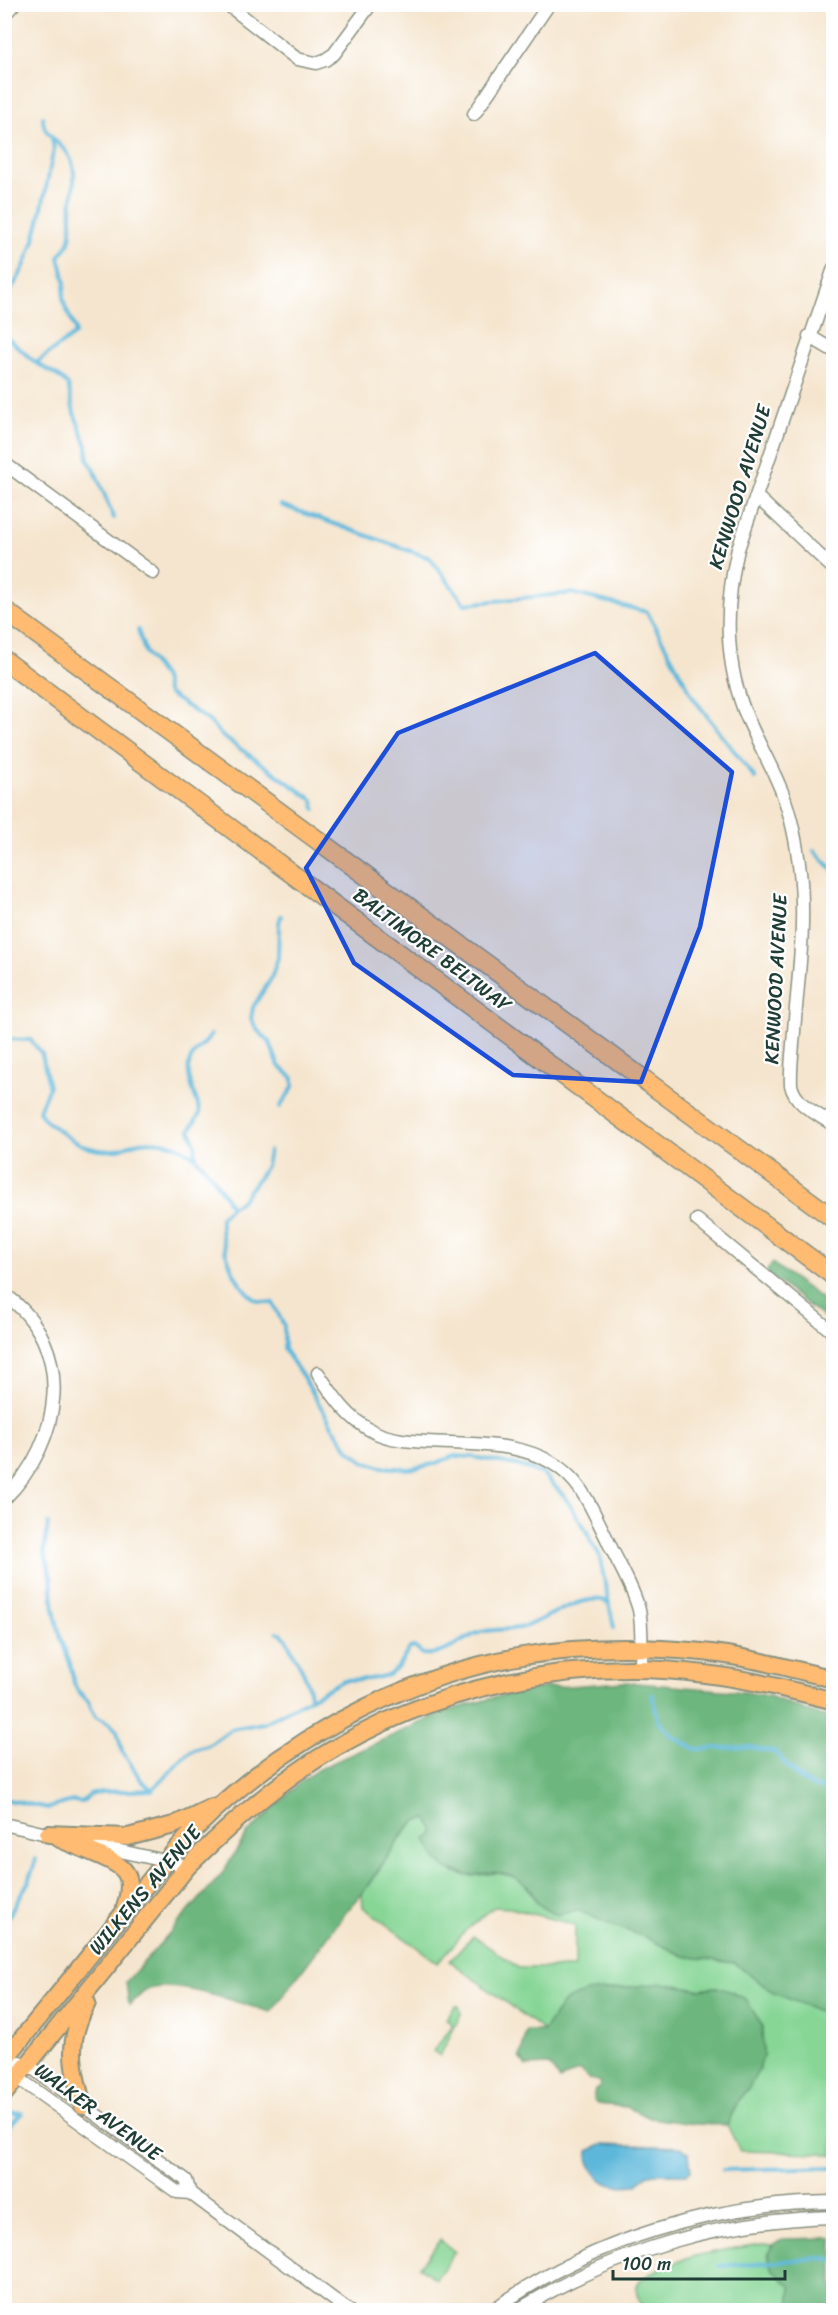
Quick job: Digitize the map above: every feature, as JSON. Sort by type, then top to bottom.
[{"type":"highway","name":"BALTIMORE BELTWAY","points":[[4,610],[834,1219]]},
{"type":"highway","name":"BALTIMORE BELTWAY","points":[[4,660],[834,1276]]},
{"type":"main road","name":"WILKENS AVENUE","points":[[5,2059],[166,1861],[226,1800],[266,1769],[345,1718],[385,1699],[479,1666],[523,1656],[593,1649],[641,1648],[704,1652],[834,1679]]},
{"type":"main road","name":"WILKENS AVENUE","points":[[4,2094],[188,1866],[240,1817],[280,1784],[335,1748],[394,1718],[441,1700],[526,1678],[605,1669],[641,1669],[723,1677],[834,1701]]},
{"type":"main road","points":[[48,1834],[107,1838],[148,1833],[174,1825],[226,1800]]},
{"type":"main road","points":[[48,1834],[118,1863],[126,1872],[129,1882],[124,1913]]},
{"type":"main road","points":[[83,2106],[73,2067],[74,2033],[79,2018],[104,1972]]},
{"type":"street","points":[[4,15],[14,4]]},
{"type":"street","points":[[227,4],[297,59],[316,63],[334,54],[371,4]]},
{"type":"street","points":[[474,114],[549,4]]},
{"type":"street","name":"KENWOOD AVENUE","points":[[834,268],[738,549],[729,591],[728,634],[730,658],[743,708],[782,792],[790,817],[800,874],[801,935],[791,1076],[793,1093],[799,1101],[834,1125]]},
{"type":"street","points":[[809,336],[834,351]]},
{"type":"street","points":[[4,463],[153,573]]},
{"type":"street","points":[[756,496],[834,569]]},
{"type":"street","points":[[697,1220],[834,1333]]},
{"type":"street","points":[[4,1294],[18,1304],[45,1339],[54,1381],[49,1428],[40,1452],[30,1469],[4,1499]]},
{"type":"street","points":[[318,1373],[348,1413],[373,1431],[389,1438],[518,1449],[555,1465],[569,1476],[581,1489],[591,1507],[635,1599],[640,1622],[641,1669]]},
{"type":"street","points":[[4,1824],[188,1866]]},
{"type":"street","name":"WALKER AVENUE","points":[[5,2059],[83,2106],[186,2180],[190,2193]]},
{"type":"street","name":"WALKER AVENUE","points":[[23,2071],[177,2192],[190,2193],[348,2310]]},
{"type":"street","points":[[493,2310],[549,2274],[668,2226],[761,2207],[834,2202]]},
{"type":"street","points":[[518,2310],[556,2287],[672,2240],[762,2222],[834,2217]]},
{"type":"highlighted area","points":[[595,653],[732,772],[700,927],[641,1082],[513,1075],[354,963],[306,868],[398,733]]},
{"type":"green space","points":[[772,1263],[833,1307],[833,1325],[766,1272]]},
{"type":"green space","points":[[625,1682],[769,1696],[818,1715],[833,1717],[833,2010],[819,2011],[774,1993],[734,1963],[684,1956],[638,1934],[577,1910],[557,1915],[546,1910],[537,1902],[528,1886],[512,1876],[494,1872],[470,1876],[447,1869],[437,1860],[426,1839],[433,1834],[433,1828],[427,1819],[417,1820],[406,1829],[362,1894],[271,2012],[173,1987],[147,1990],[129,2005],[126,1982],[221,1875],[247,1834],[298,1784],[317,1770],[444,1712],[492,1698],[542,1688]]},
{"type":"green space","points":[[428,1819],[433,1828],[433,1834],[426,1839],[429,1846],[442,1865],[455,1873],[470,1876],[507,1874],[523,1882],[539,1904],[557,1915],[577,1910],[638,1934],[684,1956],[734,1963],[774,1993],[833,2010],[833,2156],[821,2153],[740,2151],[727,2125],[739,2099],[757,2073],[763,2057],[762,2026],[746,1999],[717,1987],[698,1989],[663,1983],[564,2001],[544,2031],[450,1961],[473,1936],[519,1968],[575,1968],[575,1925],[510,1908],[494,1907],[465,1931],[438,1963],[363,1907],[362,1894],[407,1829],[417,1820]]},
{"type":"green space","points":[[663,1983],[698,1989],[717,1987],[729,1991],[746,1999],[762,2026],[763,2057],[757,2073],[739,2099],[727,2125],[694,2124],[650,2118],[627,2107],[597,2104],[593,2100],[595,2090],[599,2088],[600,2083],[589,2079],[582,2072],[577,2071],[560,2080],[549,2065],[526,2066],[520,2057],[527,2031],[544,2031],[564,2001],[586,1992]]},
{"type":"green space","points":[[455,2006],[459,2006],[461,2014],[440,2056],[433,2051],[453,2025],[446,2019]]},
{"type":"green space","points":[[833,2238],[833,2310],[789,2310],[791,2286],[771,2268],[770,2250],[772,2246],[784,2239]]},
{"type":"green space","points":[[440,2240],[455,2252],[436,2279],[419,2267]]},
{"type":"green space","points":[[762,2244],[772,2245],[768,2254],[771,2268],[791,2286],[789,2310],[645,2310],[636,2292],[640,2280],[668,2265],[699,2255]]},
{"type":"water","points":[[603,2144],[681,2147],[689,2153],[691,2171],[686,2174],[648,2174],[637,2185],[612,2185],[598,2176],[589,2161],[588,2151]]},
{"type":"waterway","points":[[36,363],[75,334],[63,298],[65,281],[59,257],[68,244],[71,234],[73,167],[68,154],[45,129],[43,117]]},
{"type":"waterway","points":[[4,299],[15,284],[31,250],[54,150],[52,138]]},
{"type":"waterway","points":[[4,335],[36,363],[68,385],[74,413],[87,446],[88,460],[114,518]]},
{"type":"waterway","points":[[281,505],[430,558],[465,604],[572,593],[647,612],[694,699],[755,778]]},
{"type":"waterway","points":[[138,630],[145,652],[164,678],[167,692],[209,721],[222,736],[313,800],[315,809]]},
{"type":"waterway","points":[[814,850],[834,871]]},
{"type":"waterway","points":[[280,1107],[293,1087],[293,1078],[279,1066],[269,1041],[257,1030],[251,1019],[253,1007],[271,979],[278,958],[281,916]]},
{"type":"waterway","points":[[196,1157],[195,1143],[190,1130],[200,1113],[189,1077],[189,1063],[211,1035]]},
{"type":"waterway","points":[[4,1039],[31,1040],[42,1054],[49,1087],[39,1111],[46,1121],[62,1133],[76,1142],[98,1150],[114,1150],[140,1142],[172,1144],[196,1158],[206,1168],[231,1207]]},
{"type":"waterway","points":[[269,1151],[266,1166],[260,1176],[241,1201],[221,1217],[225,1250],[234,1273],[247,1292],[257,1300],[273,1303],[284,1326],[284,1349],[349,1450],[365,1462],[382,1467],[409,1469],[434,1464],[454,1456],[517,1465],[543,1474],[564,1496],[599,1554],[614,1628]]},
{"type":"waterway","points":[[48,1524],[44,1551],[51,1577],[54,1610],[74,1683],[77,1690],[88,1701],[95,1716],[110,1724],[117,1731],[122,1751],[141,1780],[152,1790]]},
{"type":"waterway","points":[[4,1799],[48,1808],[73,1801],[82,1802],[90,1795],[101,1792],[152,1790],[191,1751],[209,1745],[231,1729],[264,1723],[344,1680],[370,1679],[389,1675],[397,1668],[410,1648],[414,1647],[423,1654],[438,1653],[478,1633],[524,1627],[581,1602],[603,1600],[610,1605]]},
{"type":"waterway","points":[[277,1632],[286,1638],[308,1684],[310,1696]]},
{"type":"waterway","points":[[652,1694],[659,1722],[675,1738],[695,1749],[751,1747],[777,1753],[801,1780],[817,1788],[834,1788]]},
{"type":"waterway","points":[[4,1924],[29,1881],[36,1859]]},
{"type":"waterway","points":[[4,2114],[21,2113]]},
{"type":"waterway","points":[[4,2132],[22,2113]]},
{"type":"waterway","points":[[723,2170],[834,2167]]},
{"type":"waterway","points":[[719,2266],[823,2258],[834,2260]]}]
